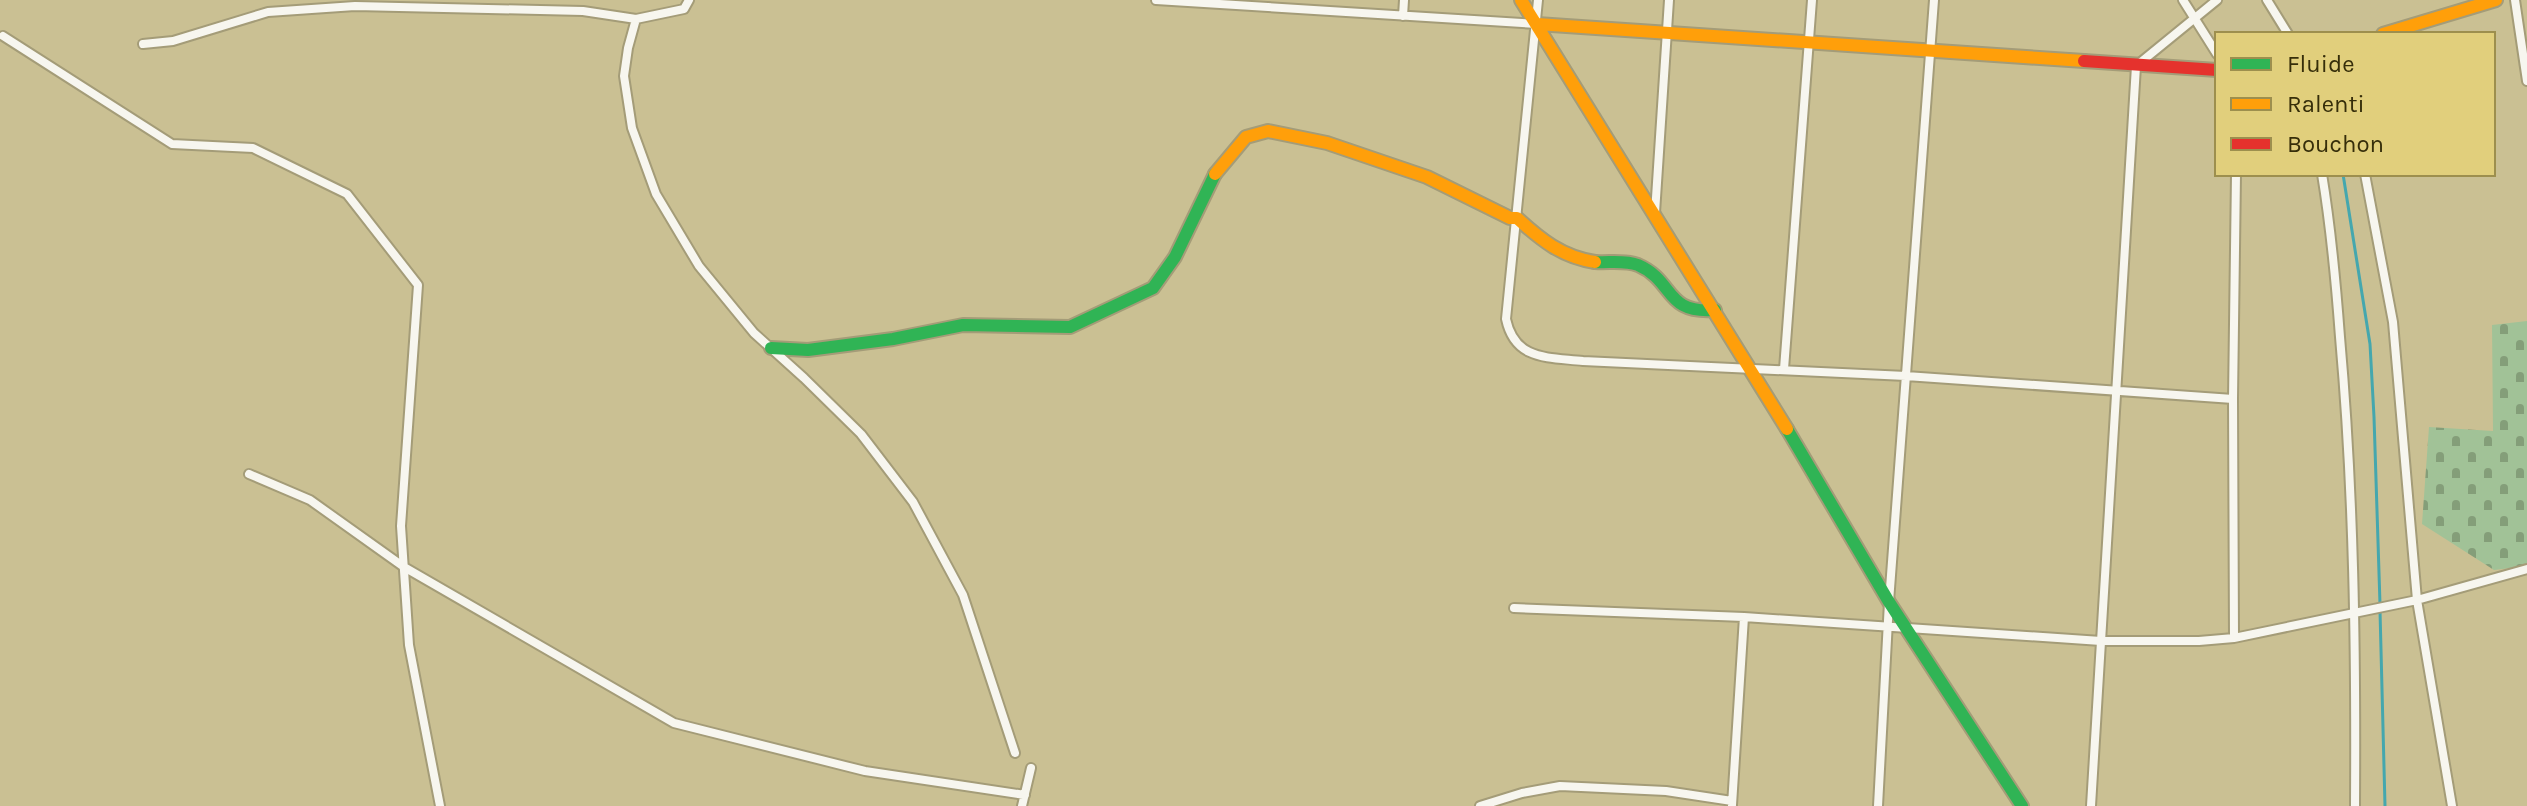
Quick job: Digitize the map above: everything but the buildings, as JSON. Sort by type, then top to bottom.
[{"type":"street","points":[[143,44],[173,41],[268,12],[355,6],[583,11],[636,19],[684,9],[689,0]]},
{"type":"street","points":[[1156,0],[1268,4],[1403,16],[2215,70]]},
{"type":"street","points":[[1403,16],[1404,0]]},
{"type":"street","points":[[1521,0],[1752,369],[1889,602],[2022,806]]},
{"type":"street","points":[[1538,0],[1506,319],[1518,346],[1533,355],[1583,361],[1906,376],[2233,399]]},
{"type":"street","points":[[1654,214],[1669,0]]},
{"type":"street","points":[[1784,369],[1812,0]]},
{"type":"street","points":[[1878,806],[1889,602],[1934,0]]},
{"type":"street","points":[[2183,0],[2215,51]]},
{"type":"street","points":[[2091,806],[2136,66],[2217,0]]},
{"type":"street","points":[[2267,0],[2287,32]]},
{"type":"street","points":[[2390,32],[2496,0]]},
{"type":"street","points":[[2515,0],[2527,81]]},
{"type":"street","points":[[636,19],[624,76],[632,128],[656,194],[699,266],[754,333],[861,434],[913,502],[963,595],[1015,753]]},
{"type":"street","points":[[3,36],[172,144],[253,148],[347,194],[418,285],[401,526],[409,645],[440,806]]},
{"type":"street","points":[[771,348],[808,350],[893,339],[963,325],[1070,327],[1153,288],[1175,257],[1214,175],[1246,137],[1268,131],[1327,143],[1427,177],[1510,218],[1517,218],[1554,251],[1570,257],[1640,266],[1686,311],[1699,313],[1715,310]]},
{"type":"street","points":[[2234,638],[2236,176]]},
{"type":"street","points":[[2322,176],[2330,223],[2349,433],[2356,613],[2355,806]]},
{"type":"street","points":[[2365,176],[2393,322],[2417,600],[2452,806]]},
{"type":"street","points":[[249,474],[310,500],[404,567],[674,723],[865,771],[1025,795]]},
{"type":"street","points":[[1514,608],[1889,625],[2101,641],[2199,641],[2234,638],[2417,600],[2527,569]]},
{"type":"street","points":[[1480,806],[1522,793],[1560,786],[1666,791],[1732,804],[1744,617]]},
{"type":"street","points":[[1022,806],[1031,768]]},
{"type":"green space","points":[[2527,321],[2527,566],[2494,570],[2422,524],[2429,427],[2493,431],[2492,325]]},
{"type":"waterway","points":[[2343,176],[2370,344],[2380,604]]},
{"type":"waterway","points":[[2380,611],[2385,806]]},
{"type":"traffic: fast","points":[[771,348],[808,350],[893,339],[963,325],[1070,327],[1153,288],[1175,257],[1215,174]]},
{"type":"traffic: fast","points":[[1595,262],[1638,265],[1658,279],[1678,302],[1699,310],[1715,310]]},
{"type":"traffic: fast","points":[[1787,429],[1889,602],[2022,806]]},
{"type":"traffic: slow","points":[[1521,0],[1787,429]]},
{"type":"traffic: slow","points":[[2390,32],[2496,0]]},
{"type":"traffic: slow","points":[[1537,24],[2084,61]]},
{"type":"traffic: slow","points":[[1215,174],[1246,137],[1268,131],[1327,143],[1427,177],[1510,218],[1517,218],[1562,252],[1595,262]]},
{"type":"traffic: jam","points":[[2084,61],[2215,70]]}]
